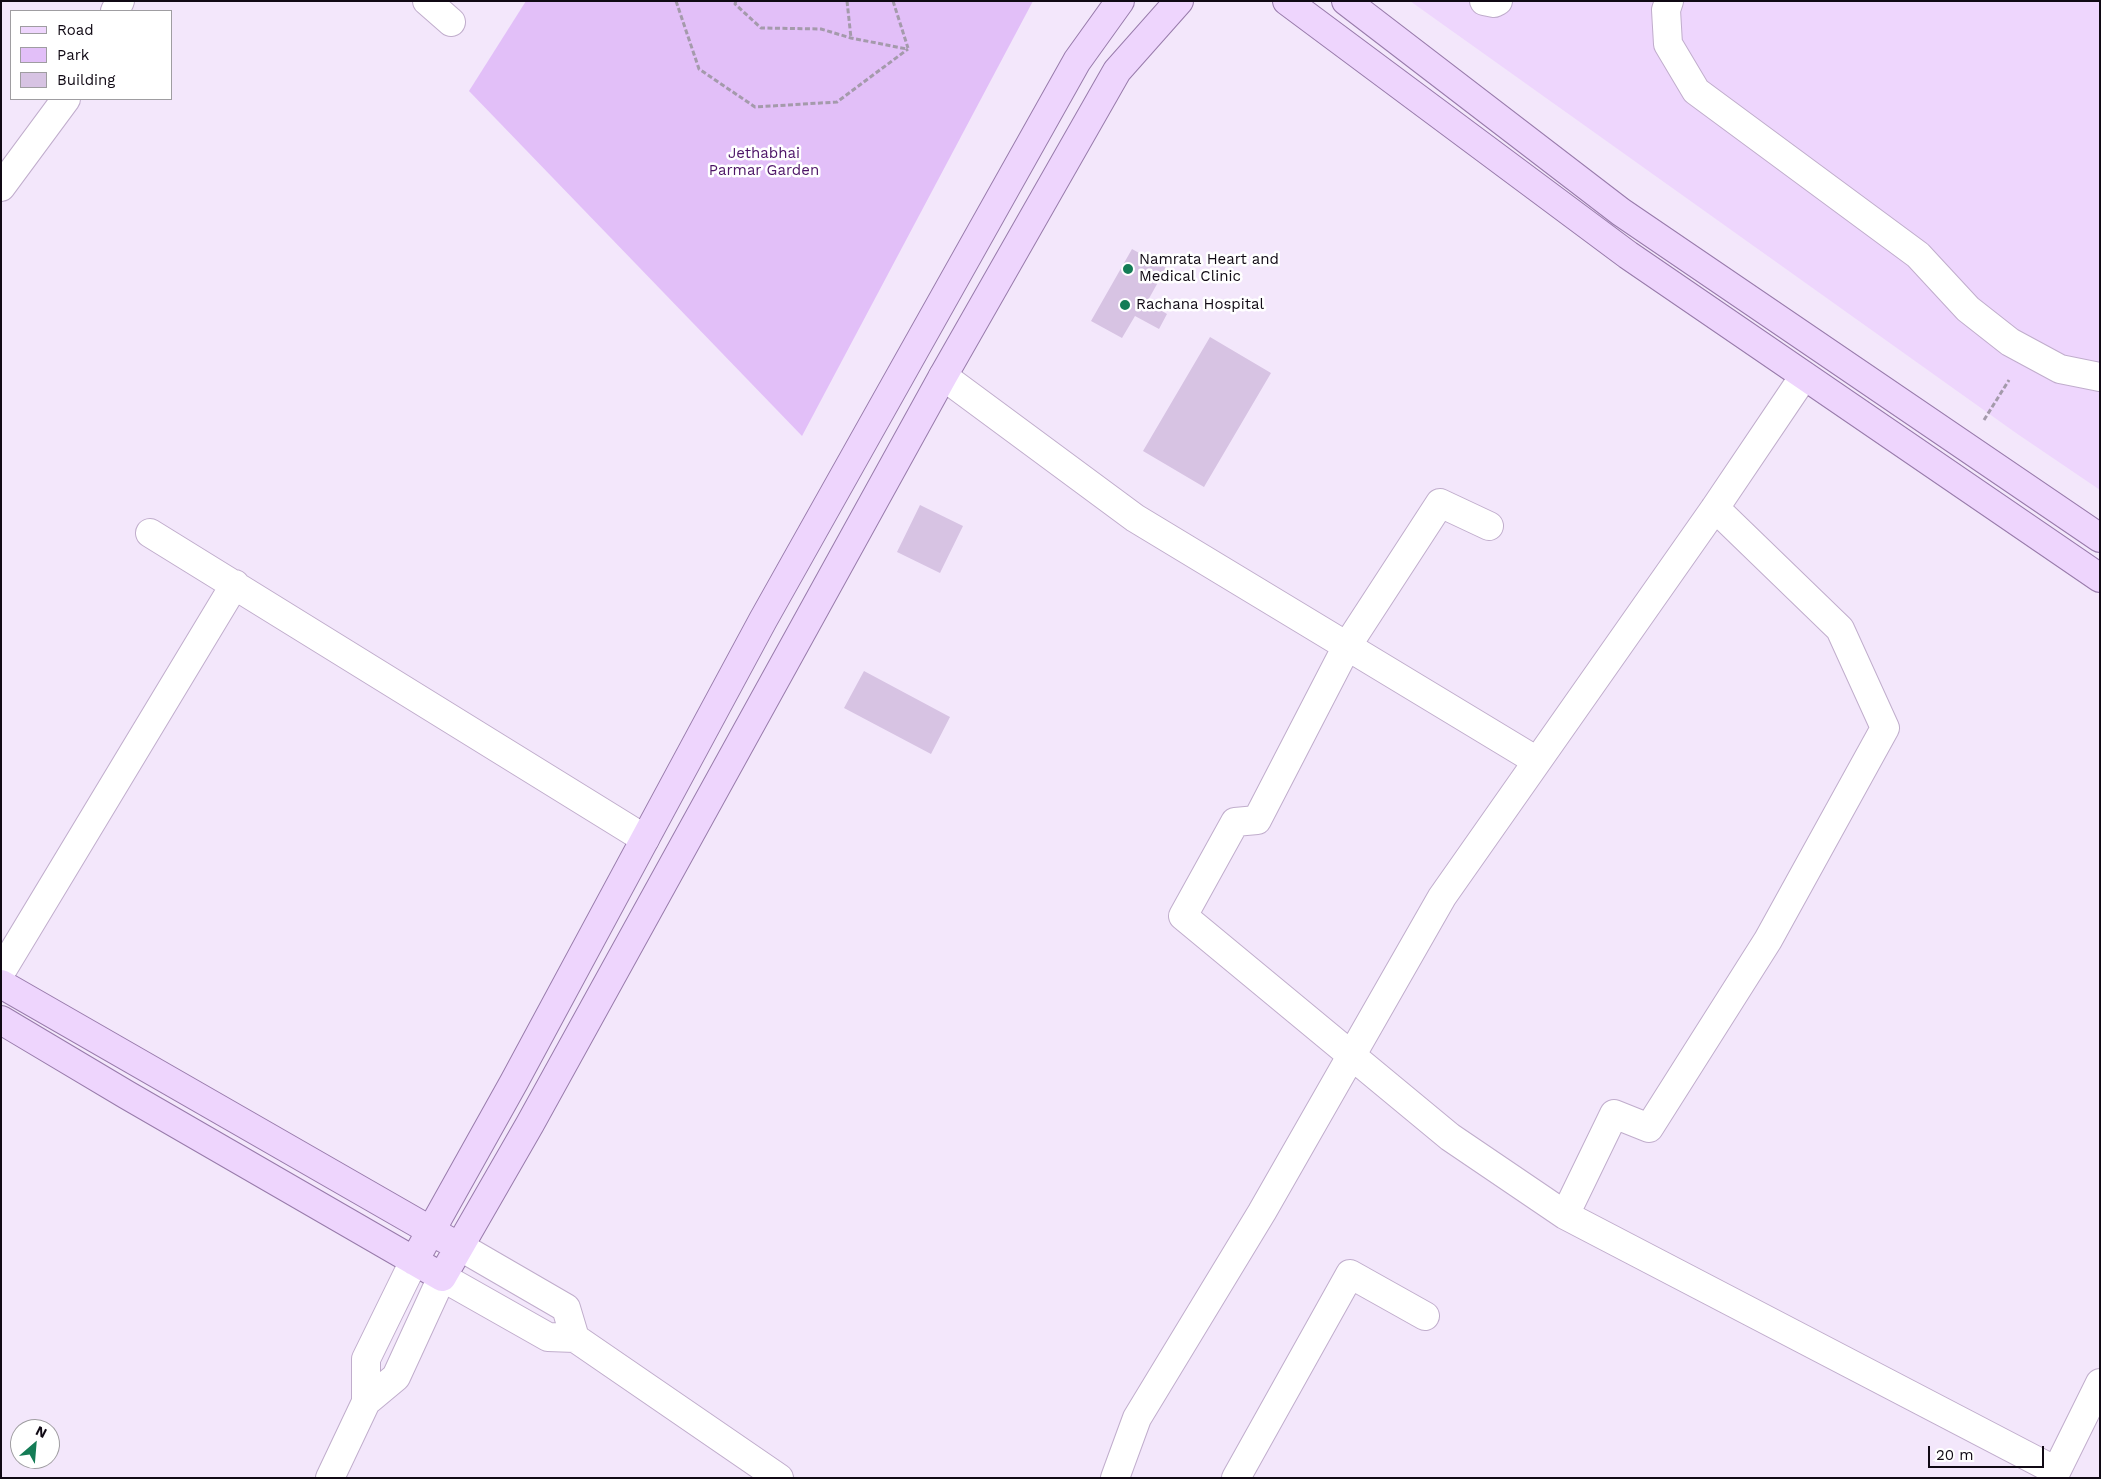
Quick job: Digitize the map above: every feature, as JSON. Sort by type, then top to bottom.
[{"type":"main road","points":[[414,1261],[432,1232],[768,611],[1076,60],[1120,1]]},
{"type":"main road","points":[[1,1020],[442,1276],[530,1124],[943,376],[1117,71],[1179,1]]},
{"type":"main road","points":[[1286,1],[1628,255],[2100,578]]},
{"type":"main road","points":[[1346,1],[1621,212],[2100,538]]},
{"type":"main road","points":[[1,984],[459,1246]]},
{"type":"street","points":[[427,1],[451,22]]},
{"type":"street","points":[[1484,1],[1494,3],[1498,1]]},
{"type":"street","points":[[1669,1],[1666,10],[1668,44],[1696,91],[1918,255],[1968,309],[2010,342],[2060,370],[2100,377]]},
{"type":"street","points":[[1,187],[65,100]]},
{"type":"street","points":[[943,376],[1135,518],[1537,761]]},
{"type":"street","points":[[1115,1478],[1137,1418],[1262,1212],[1442,897],[1715,508],[1804,376]]},
{"type":"street","points":[[1489,526],[1440,502],[1347,646],[1257,820],[1235,822],[1183,916],[1450,1138],[1565,1215],[2054,1474],[2100,1383]]},
{"type":"street","points":[[1565,1215],[1614,1114],[1649,1128],[1768,940],[1885,728],[1840,629],[1715,508]]},
{"type":"street","points":[[150,533],[645,839]]},
{"type":"street","points":[[1,972],[235,584]]},
{"type":"street","points":[[459,1246],[566,1308],[575,1338]]},
{"type":"street","points":[[366,1402],[366,1359],[414,1261]]},
{"type":"street","points":[[1236,1478],[1350,1274],[1425,1316]]},
{"type":"street","points":[[330,1478],[366,1402],[396,1376],[442,1276],[548,1338],[575,1338],[779,1478]]},
{"type":"path","points":[[676,1],[699,68],[756,106],[836,102],[908,49]]},
{"type":"path","points":[[736,1],[735,4],[761,28],[821,29],[852,38],[908,49]]},
{"type":"path","points":[[847,1],[852,38]]},
{"type":"path","points":[[892,1],[908,49]]},
{"type":"path","points":[[1967,448],[2026,352]]},
{"type":"shaded area","points":[[1410,1],[2100,1],[2100,490],[2016,433]]},
{"type":"green space","name":"Jethabhai Parmar Garden","points":[[526,1],[1033,1],[802,436],[469,91]]},
{"type":"building","points":[[1132,249],[1166,268],[1147,302],[1167,314],[1159,329],[1135,316],[1122,338],[1091,321]]},
{"type":"building","points":[[1210,337],[1271,373],[1204,487],[1143,451]]},
{"type":"building","points":[[920,505],[963,526],[940,573],[897,552]]},
{"type":"building","points":[[864,671],[950,717],[931,754],[844,708]]},
{"type":"place","name":"Namrata Heart and Medical Clinic","points":[[1128,269]]},
{"type":"place","name":"Rachana Hospital","points":[[1125,305]]}]
